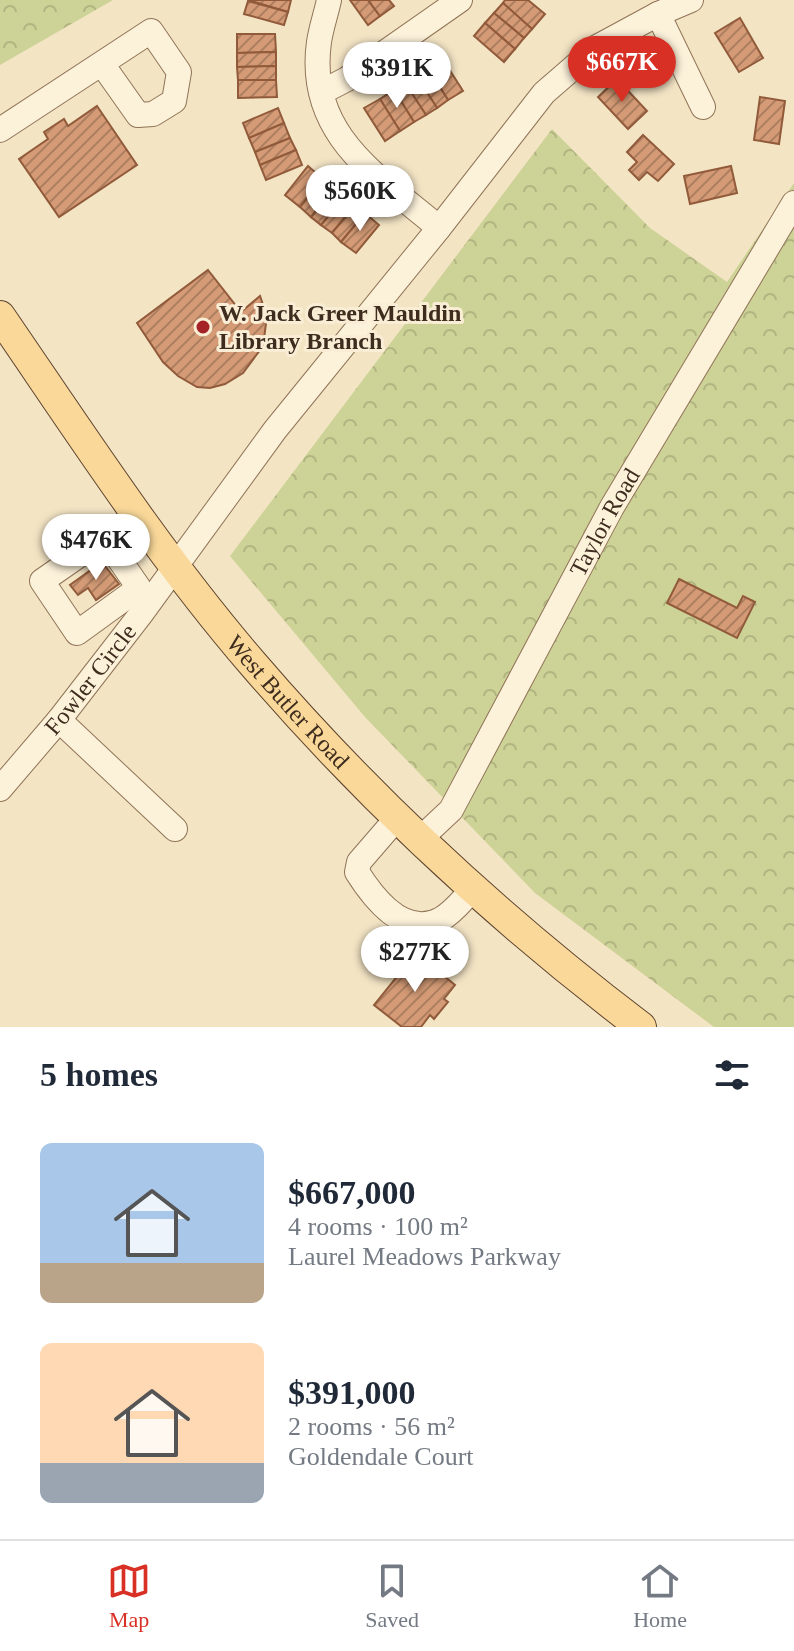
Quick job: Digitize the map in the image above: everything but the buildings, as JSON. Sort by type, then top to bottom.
[{"type":"main road","name":"West Butler Road","points":[[0,316],[176,567],[251,662],[327,747],[419,840],[510,922],[641,1027]]},
{"type":"street","points":[[329,0],[319,40],[319,79],[327,114],[344,144],[358,160],[439,228]]},
{"type":"street","points":[[322,92],[347,79],[460,0]]},
{"type":"street","name":"Fowler Circle","points":[[0,789],[105,660],[144,595],[176,567],[275,430],[439,228],[510,134],[560,76],[597,47],[691,0]]},
{"type":"street","points":[[658,14],[703,107]]},
{"type":"street","points":[[0,130],[102,64]]},
{"type":"street","name":"Taylor Road","points":[[419,840],[456,802],[612,507],[794,203]]},
{"type":"street","points":[[105,660],[77,633],[42,581],[137,515]]},
{"type":"street","points":[[77,633],[144,595],[104,537]]},
{"type":"street","points":[[59,720],[175,829]]},
{"type":"street","points":[[397,818],[359,862],[357,872],[380,903],[397,918],[411,924],[424,924],[439,920],[473,889]]},
{"type":"green space","points":[[0,0],[113,0],[0,65]]},
{"type":"green space","points":[[552,129],[650,228],[727,282],[794,183],[794,1027],[714,1027],[535,893],[365,717],[230,556]]},
{"type":"place","name":"W. Jack Greer Mauldin Library Branch","points":[[203,327]]}]
